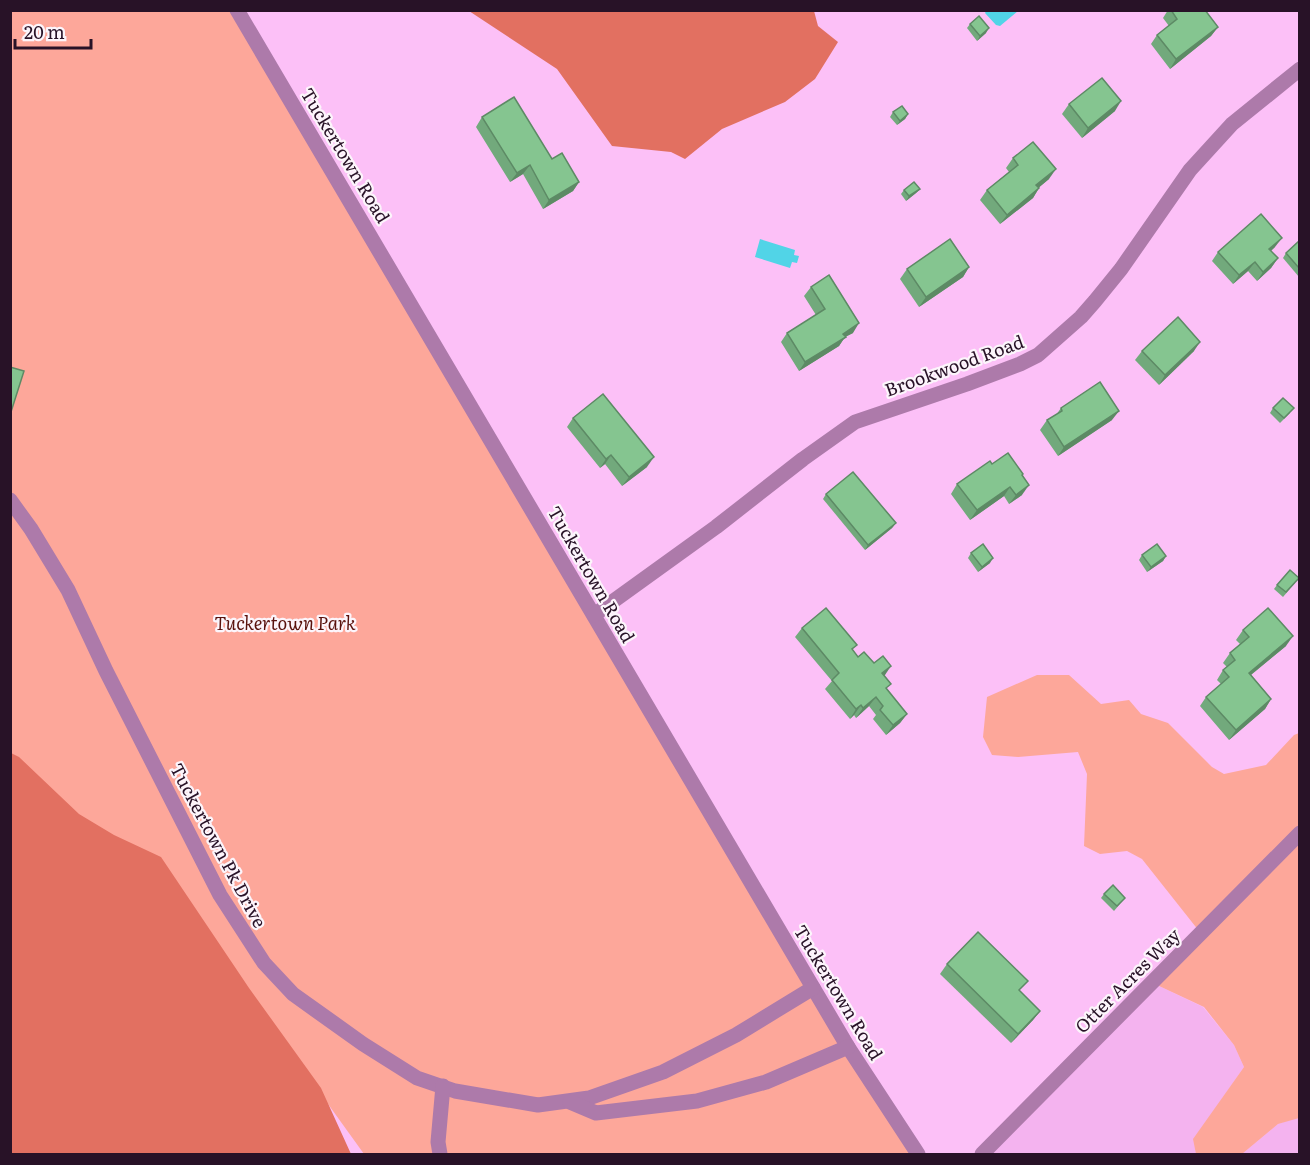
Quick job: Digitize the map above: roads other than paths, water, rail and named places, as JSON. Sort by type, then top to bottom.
[{"type":"street","name":"Tuckertown Road","points":[[237,10],[848,1047],[918,1155]]},
{"type":"street","name":"Brookwood Road","points":[[594,615],[855,422],[967,384],[1038,355],[1081,317],[1095,301],[1121,269],[1190,170],[1232,124],[1299,69]]},
{"type":"street","name":"Tuckertown Pk Drive","points":[[10,501],[31,529],[68,590],[106,671],[220,895],[264,963],[293,994],[363,1044],[417,1078],[455,1090],[538,1105],[589,1098],[663,1071],[736,1035],[813,988]]},
{"type":"street","name":"Otter Acres Way","points":[[982,1155],[1299,832]]},
{"type":"street","name":"Tuckertown Pk Drive","points":[[570,1102],[596,1113],[697,1101],[766,1082],[848,1047]]},
{"type":"street","points":[[440,1155],[438,1142],[443,1086]]},
{"type":"park label","name":"Tuckertown Park","points":[[285,622]]}]
